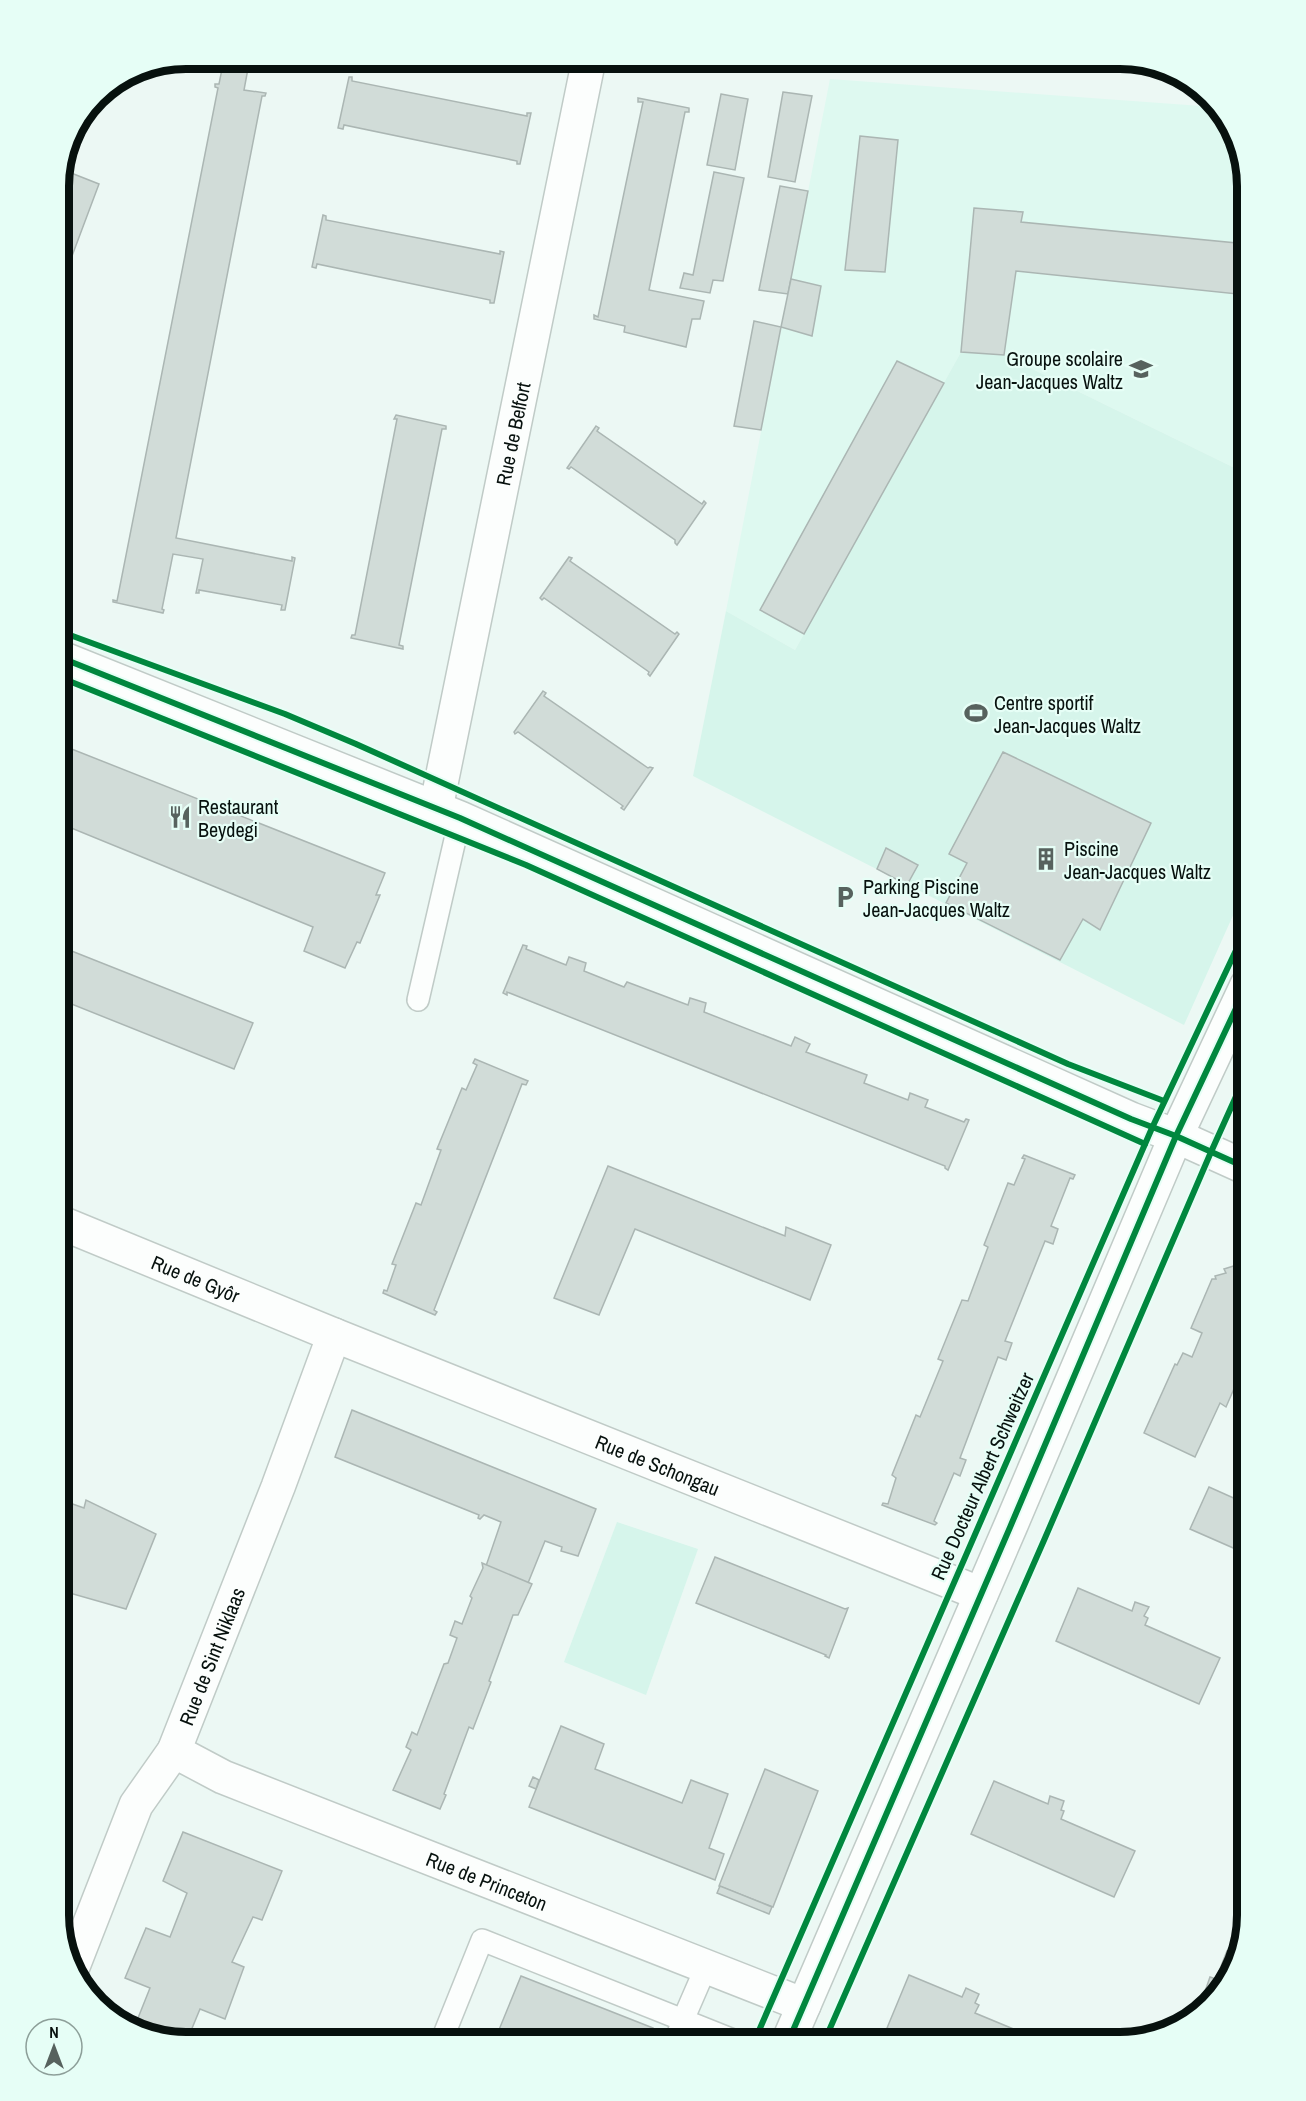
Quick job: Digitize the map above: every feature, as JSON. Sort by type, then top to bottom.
[{"type":"street","name":"Rue de Belfort","points":[[448,813],[587,69]]},
{"type":"street","points":[[69,661],[448,813],[1131,1119],[1237,1163]]},
{"type":"street","points":[[792,2032],[1176,1136],[1237,1008]]},
{"type":"street","name":"Rue de Gyôr","points":[[69,1226],[334,1335]]},
{"type":"street","name":"Rue de Schongau","points":[[334,1335],[981,1594]]},
{"type":"street","name":"Rue de Sint Niklaas","points":[[77,1957],[136,1805],[174,1751],[278,1487],[334,1335]]},
{"type":"street","name":"Rue de Princeton","points":[[174,1751],[223,1777],[804,2005]]},
{"type":"lane","points":[[418,1000],[448,813]]},
{"type":"lane","points":[[445,2032],[482,1940],[713,2032]]},
{"type":"lane","points":[[679,2032],[706,1967]]},
{"type":"shaded area","name":"Groupe scolaire Jean-Jacques Waltz","points":[[830,79],[1205,106],[1225,134],[1236,171],[1237,469],[1004,355],[961,352],[795,650],[726,611]]},
{"type":"shaded area","name":"Centre sportif Jean-Jacques Waltz","points":[[961,352],[1004,355],[1237,469],[1237,906],[1184,1025],[693,776],[726,611],[795,650]]},
{"type":"shaded area","points":[[617,1522],[698,1549],[646,1695],[564,1662]]},
{"type":"building","points":[[222,69],[248,69],[244,90],[266,93],[262,96],[176,538],[292,561],[292,557],[295,558],[285,610],[281,610],[282,605],[199,590],[199,593],[196,593],[203,559],[173,554],[163,613],[113,602],[113,600],[117,601],[218,88],[215,84],[219,84]]},
{"type":"building","points":[[349,77],[352,77],[352,81],[527,116],[527,113],[531,113],[520,164],[517,164],[517,161],[344,125],[343,129],[338,128]]},
{"type":"building","points":[[783,92],[812,96],[795,182],[768,177]]},
{"type":"building","points":[[721,94],[748,99],[735,170],[707,165]]},
{"type":"building","points":[[638,98],[689,108],[689,112],[685,112],[649,290],[704,301],[700,319],[692,319],[686,347],[624,332],[625,326],[594,319],[594,315],[598,317],[643,102],[638,102]]},
{"type":"building","points":[[860,136],[898,140],[885,272],[845,270]]},
{"type":"building","points":[[70,172],[99,184],[69,264]]},
{"type":"building","points":[[714,172],[744,178],[723,281],[713,280],[710,293],[680,288],[684,273],[693,275]]},
{"type":"building","points":[[780,186],[808,191],[788,294],[759,290]]},
{"type":"building","points":[[974,208],[1023,212],[1021,222],[1237,243],[1237,294],[1016,271],[1004,355],[961,352]]},
{"type":"building","points":[[323,215],[326,216],[326,220],[500,254],[500,251],[504,252],[494,303],[490,303],[490,300],[317,264],[316,268],[312,267]]},
{"type":"building","points":[[791,279],[821,286],[812,336],[781,327]]},
{"type":"building","points":[[754,321],[781,327],[761,430],[734,426]]},
{"type":"building","points":[[897,361],[944,383],[804,634],[760,610]]},
{"type":"building","points":[[396,415],[446,426],[446,429],[442,429],[399,645],[403,646],[403,649],[351,638],[355,635]]},
{"type":"building","points":[[596,426],[599,428],[597,431],[702,504],[704,501],[706,503],[677,545],[675,540],[571,467],[567,468]]},
{"type":"building","points":[[569,557],[572,558],[570,561],[675,634],[677,632],[679,634],[650,676],[649,672],[544,598],[542,600],[540,598]]},
{"type":"building","points":[[543,691],[546,693],[544,696],[648,768],[653,768],[624,810],[621,808],[623,806],[518,732],[515,734],[514,732]]},
{"type":"building","points":[[69,748],[385,873],[376,895],[380,895],[360,943],[357,942],[345,968],[304,951],[313,927],[69,827]]},
{"type":"building","name":"Piscine Jean-Jacques Waltz","points":[[1003,752],[1151,823],[1100,930],[1083,919],[1060,960],[946,903],[967,863],[949,854]]},
{"type":"building","points":[[886,848],[918,865],[907,885],[877,869]]},
{"type":"building","points":[[523,945],[527,946],[526,949],[566,965],[569,957],[586,963],[584,971],[624,987],[627,982],[688,1005],[690,998],[706,1003],[704,1012],[791,1046],[795,1037],[810,1044],[806,1052],[867,1075],[864,1083],[908,1100],[910,1093],[928,1100],[925,1107],[964,1122],[966,1119],[969,1120],[948,1170],[945,1166],[507,992],[507,995],[503,993]]},
{"type":"building","points":[[69,950],[253,1023],[234,1069],[69,1003]]},
{"type":"building","points":[[475,1059],[528,1081],[526,1085],[522,1084],[434,1310],[437,1312],[435,1315],[383,1293],[384,1290],[387,1291],[396,1265],[392,1264],[416,1203],[421,1205],[441,1150],[437,1149],[462,1088],[466,1090],[477,1065],[473,1063]]},
{"type":"building","points":[[1024,1155],[1075,1175],[1073,1179],[1070,1178],[1051,1226],[1058,1229],[1053,1244],[1045,1241],[1005,1341],[1012,1343],[1006,1360],[998,1357],[960,1458],[966,1460],[960,1476],[954,1473],[934,1521],[937,1523],[935,1525],[882,1505],[883,1503],[888,1504],[896,1478],[892,1475],[916,1415],[920,1417],[943,1361],[938,1359],[962,1300],[968,1301],[988,1247],[984,1245],[1008,1183],[1014,1185],[1025,1159],[1022,1158]]},
{"type":"building","points":[[608,1166],[785,1236],[786,1227],[831,1245],[810,1300],[635,1229],[599,1315],[554,1298]]},
{"type":"building","points":[[1237,1265],[1237,1382],[1226,1407],[1220,1403],[1195,1457],[1144,1433],[1175,1364],[1177,1365],[1183,1353],[1192,1357],[1202,1333],[1191,1328],[1212,1279],[1226,1273],[1224,1269]]},
{"type":"building","points":[[352,1410],[596,1509],[578,1556],[561,1551],[562,1547],[545,1541],[528,1583],[486,1566],[501,1522],[484,1515],[480,1519],[479,1515],[335,1457]]},
{"type":"building","points":[[1209,1487],[1237,1500],[1237,1550],[1190,1529]]},
{"type":"building","points":[[86,1500],[156,1534],[126,1609],[69,1593],[69,1503],[84,1508]]},
{"type":"building","points":[[715,1557],[845,1609],[848,1608],[829,1658],[696,1603]]},
{"type":"building","points":[[482,1563],[532,1584],[518,1615],[513,1615],[489,1681],[491,1682],[473,1729],[469,1727],[440,1809],[393,1790],[411,1750],[406,1747],[412,1732],[417,1735],[444,1664],[448,1663],[457,1638],[450,1635],[455,1621],[462,1624],[472,1598],[470,1596],[483,1568]]},
{"type":"building","points":[[1078,1588],[1132,1611],[1135,1602],[1149,1607],[1144,1616],[1148,1618],[1145,1625],[1220,1658],[1199,1704],[1056,1641]]},
{"type":"building","points":[[561,1726],[604,1744],[595,1769],[682,1803],[691,1780],[728,1794],[709,1848],[724,1854],[715,1880],[529,1807]]},
{"type":"building","points":[[765,1769],[818,1791],[773,1907],[719,1886]]},
{"type":"building","points":[[533,1777],[539,1780],[536,1789],[529,1786]]},
{"type":"building","points":[[994,1781],[1048,1804],[1050,1796],[1064,1801],[1061,1819],[1135,1851],[1114,1897],[971,1834]]},
{"type":"building","points":[[183,1832],[282,1871],[262,1920],[253,1917],[232,1962],[244,1967],[225,2019],[200,2009],[190,2032],[163,2030],[148,2026],[121,2012],[138,2018],[150,1988],[125,1978],[146,1928],[170,1937],[187,1893],[163,1881]]},
{"type":"building","points":[[720,1886],[772,1907],[769,1914],[717,1893]]},
{"type":"building","points":[[1227,1951],[1231,1952],[1221,1974],[1203,1997],[1210,1977],[1216,1979]]},
{"type":"building","points":[[909,1975],[962,1997],[966,1988],[979,1994],[975,2003],[979,2005],[975,2013],[1021,2032],[896,2032],[887,2028]]},
{"type":"building","points":[[521,1976],[653,2028],[652,2032],[498,2032]]},
{"type":"cycle path","points":[[69,635],[285,714],[356,744],[1068,1064],[1164,1101]]},
{"type":"cycle path","points":[[69,661],[460,818],[1131,1119],[1237,1163]]},
{"type":"cycle path","points":[[69,681],[526,865],[1145,1144]]},
{"type":"cycle path","name":"Rue Docteur Albert Schweitzer","points":[[758,2032],[1152,1128],[1237,948]]},
{"type":"cycle path","points":[[792,2032],[1176,1136],[1237,1006]]},
{"type":"cycle path","points":[[828,2032],[1237,1094]]},
{"type":"place","name":"Groupe scolaire Jean-Jacques Waltz","points":[[1141,369]]},
{"type":"place","name":"Centre sportif Jean-Jacques Waltz","points":[[976,713]]},
{"type":"place","name":"Restaurant Beydegi","points":[[180,817]]},
{"type":"place","name":"Piscine Jean-Jacques Waltz","points":[[1046,859]]},
{"type":"place","name":"Parking Piscine Jean-Jacques Waltz","points":[[845,897]]}]
